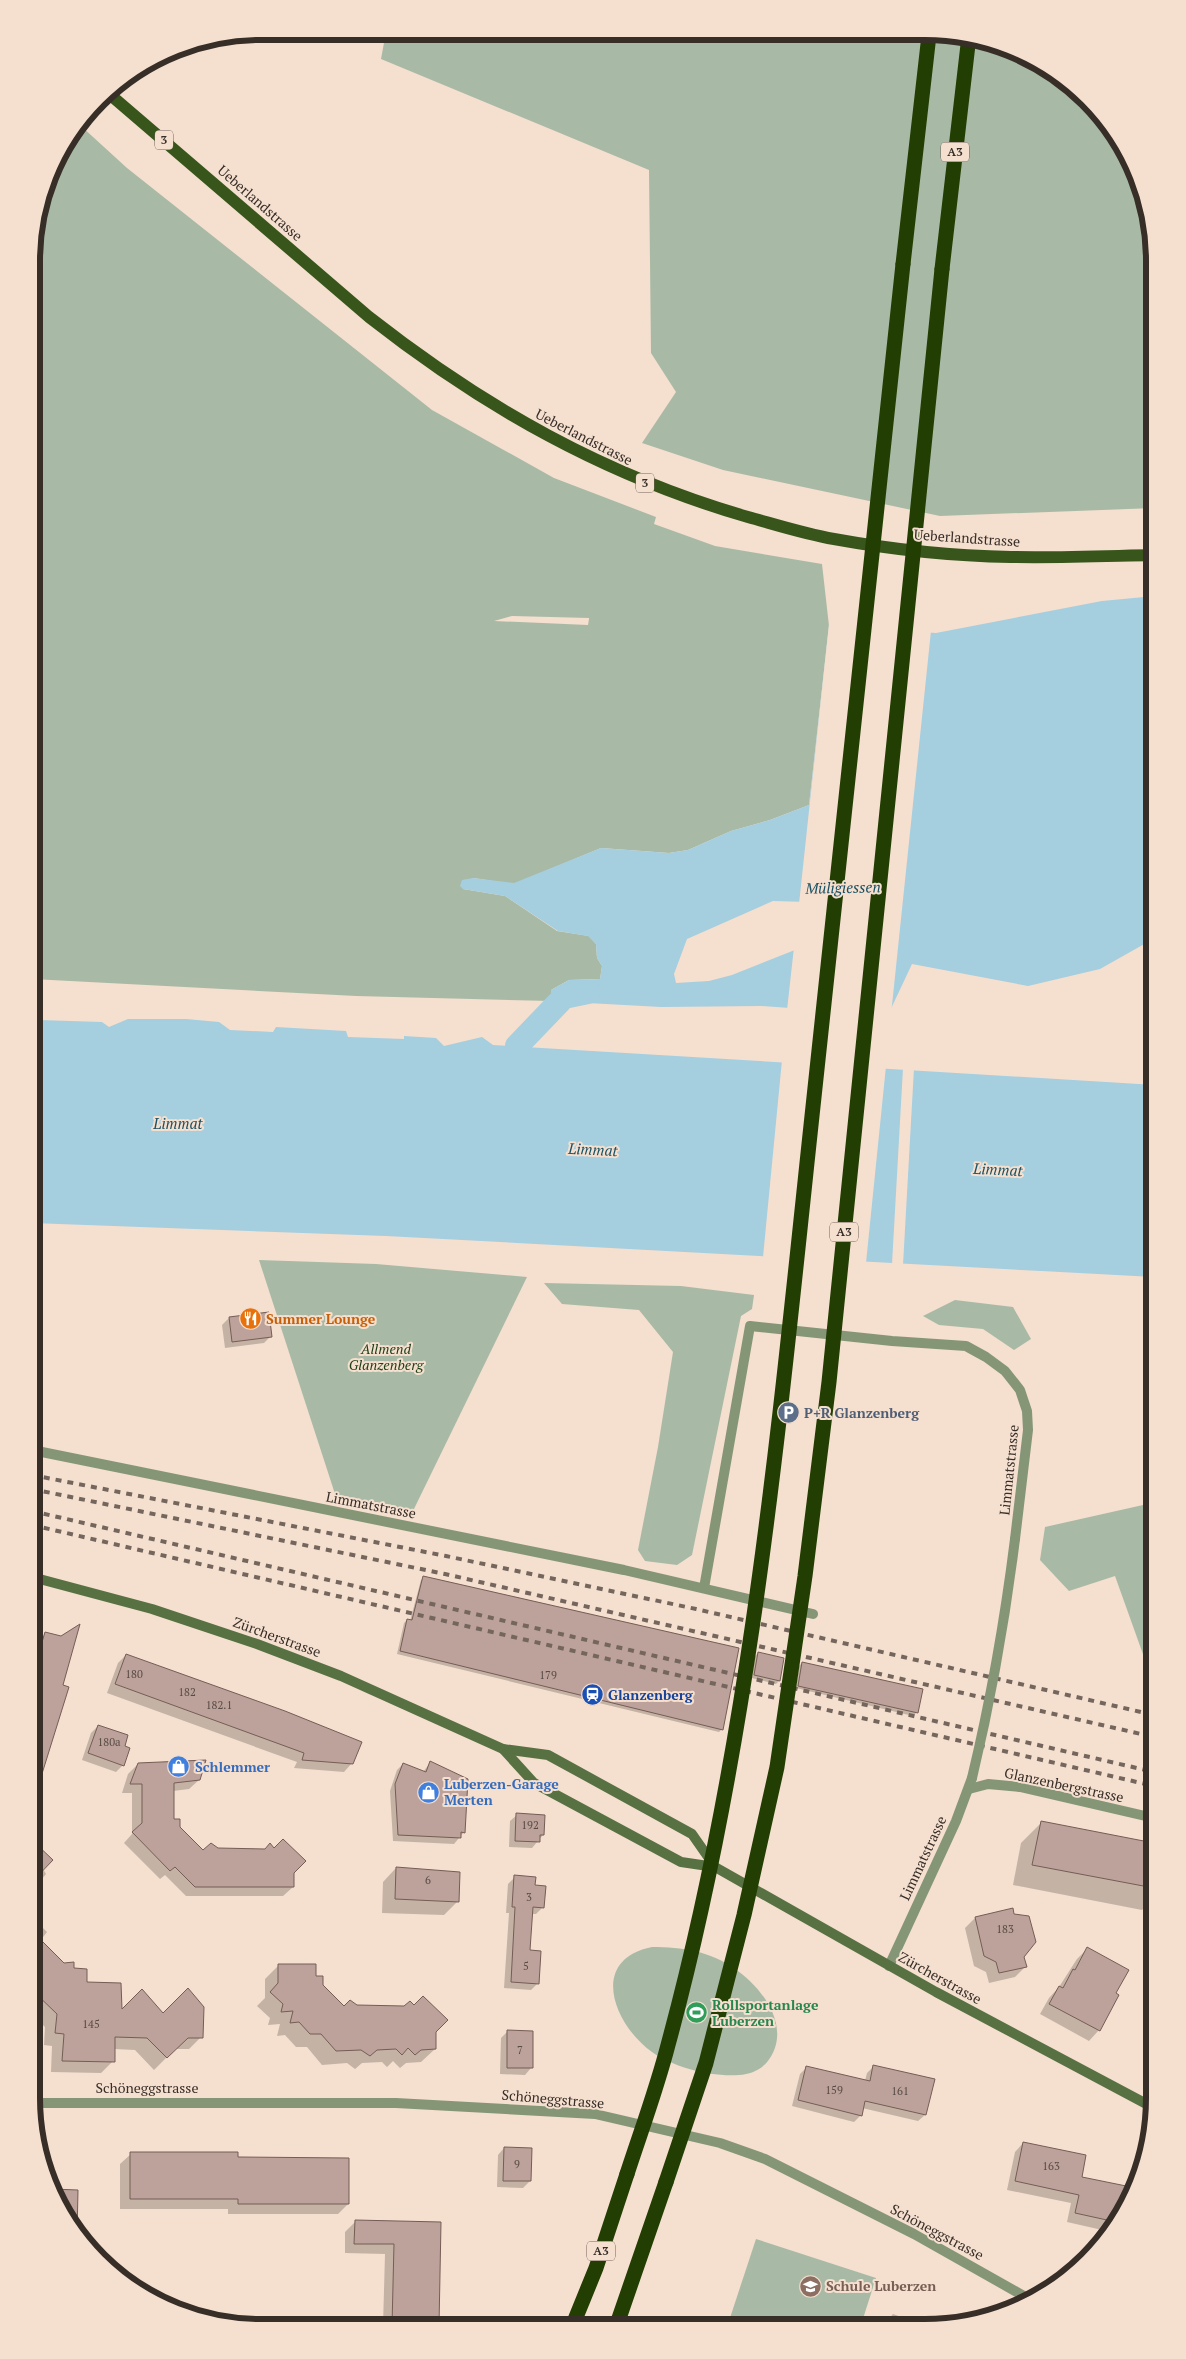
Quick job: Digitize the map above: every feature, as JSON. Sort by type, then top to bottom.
[{"type":"highway","name":"A3","points":[[575,2319],[596,2268],[668,2047],[702,1906],[731,1764],[762,1560],[787,1355],[927,40]]},
{"type":"highway","name":"A3","points":[[619,2319],[706,2063],[744,1915],[777,1767],[802,1595],[829,1382],[942,269],[968,44]]},
{"type":"main road","name":"Ueberlandstrasse","points":[[113,97],[369,317],[409,349],[494,406],[558,443],[627,476],[696,502],[803,533],[835,539],[896,548],[1010,557],[1146,555]]},
{"type":"main road","name":"Zürcherstrasse","points":[[40,1579],[152,1609],[290,1656],[341,1676],[503,1749],[548,1755],[692,1834],[715,1867]]},
{"type":"main road","name":"Zürcherstrasse","points":[[503,1749],[534,1783],[681,1862],[715,1867],[889,1966],[1146,2104]]},
{"type":"street","name":"Limmatstrasse","points":[[704,1588],[750,1326],[892,1341],[966,1346],[986,1357],[1005,1371],[1020,1390],[1027,1411],[1028,1430],[1016,1539],[988,1711],[969,1789],[889,1966]]},
{"type":"street","name":"Limmatstrasse","points":[[40,1452],[704,1588],[813,1614]]},
{"type":"street","name":"Glanzenbergstrasse","points":[[969,1789],[988,1784],[1020,1787],[1146,1816]]},
{"type":"street","name":"Schöneggstrasse","points":[[40,2103],[396,2103],[595,2114],[720,2144],[765,2159],[914,2234],[1023,2296]]},
{"type":"green space","points":[[385,40],[939,40],[968,44],[996,52],[1023,63],[1048,77],[1071,95],[1091,115],[1109,138],[1129,177],[1142,218],[1146,247],[1146,508],[940,516],[723,470],[642,443],[676,392],[651,353],[649,170],[381,59]]},
{"type":"green space","points":[[84,129],[127,168],[432,410],[554,478],[656,517],[654,524],[715,546],[822,564],[829,626],[809,805],[770,820],[731,831],[688,850],[669,853],[601,848],[514,884],[473,878],[463,889],[505,896],[557,931],[589,936],[596,944],[597,958],[602,966],[600,979],[569,980],[551,990],[551,1001],[356,996],[40,979],[40,247],[44,218],[52,190],[63,163]],"holes":[[[512,616],[589,618],[588,625],[494,621]]]},
{"type":"green space","name":"Allmend Glanzenberg","points":[[259,1260],[376,1264],[527,1277],[412,1513],[336,1497]]},
{"type":"green space","points":[[544,1283],[681,1286],[754,1295],[752,1309],[741,1316],[692,1555],[677,1565],[645,1561],[638,1550],[658,1447],[673,1352],[639,1310],[562,1304]]},
{"type":"green space","points":[[955,1300],[1013,1307],[1031,1339],[1014,1350],[983,1329],[939,1325],[923,1316]]},
{"type":"green space","points":[[1143,1505],[1146,1509],[1146,1663],[1115,1576],[1069,1591],[1040,1560],[1045,1527]]},
{"type":"green space","name":"Rollsportanlage Luberzen","points":[[652,1947],[685,1949],[706,1954],[735,1969],[755,1986],[770,2008],[777,2033],[776,2046],[764,2065],[753,2072],[744,2074],[705,2073],[671,2063],[652,2052],[638,2040],[618,2010],[614,1994],[614,1979],[620,1965],[632,1954]]},
{"type":"green space","points":[[756,2239],[876,2278],[863,2319],[730,2319]]},
{"type":"water","points":[[1146,597],[1146,943],[1100,969],[1028,986],[912,964],[888,1015],[761,1006],[661,1007],[551,1001],[551,990],[569,980],[600,979],[602,966],[597,958],[596,944],[588,936],[558,931],[505,896],[463,889],[460,886],[462,880],[473,878],[514,883],[601,848],[669,853],[688,850],[731,831],[770,820],[809,805],[829,626],[936,633],[1102,601]],"holes":[[[773,901],[845,903],[841,944],[810,944],[732,975],[709,981],[676,983],[674,974],[687,939]]]},
{"type":"water","name":"Limmat","points":[[128,1019],[186,1019],[219,1022],[230,1030],[273,1032],[276,1027],[346,1031],[348,1037],[404,1039],[404,1036],[436,1038],[444,1046],[482,1037],[493,1045],[1146,1084],[1146,1277],[386,1236],[40,1223],[40,1020],[102,1022],[109,1027]]},
{"type":"pier","points":[[829,624],[931,631],[891,1015],[888,1017],[787,1010],[794,947],[809,941],[839,941],[842,927],[843,906],[799,904]]},
{"type":"pier","points":[[782,1060],[886,1066],[866,1263],[763,1257]]},
{"type":"pier","points":[[903,1068],[914,1068],[903,1265],[892,1264]]},
{"type":"building","points":[[269,1312],[272,1337],[232,1342],[229,1317]]},
{"type":"building","points":[[423,1576],[739,1648],[723,1730],[400,1651],[407,1619],[412,1620]]},
{"type":"building","points":[[80,1624],[63,1685],[69,1687],[40,1780],[40,1649],[45,1632],[61,1636]]},
{"type":"building","points":[[758,1652],[784,1658],[780,1681],[754,1675]]},
{"type":"building","points":[[126,1654],[285,1711],[362,1742],[353,1764],[302,1760],[304,1753],[115,1684]]},
{"type":"building","points":[[802,1662],[923,1689],[918,1713],[798,1686]]},
{"type":"building","points":[[98,1725],[128,1735],[125,1746],[130,1748],[124,1766],[88,1753]]},
{"type":"building","points":[[206,1760],[200,1780],[174,1783],[174,1819],[180,1819],[180,1827],[203,1850],[211,1843],[218,1848],[265,1849],[270,1843],[274,1848],[283,1839],[306,1861],[294,1873],[294,1887],[195,1887],[175,1867],[170,1871],[132,1832],[142,1823],[142,1784],[130,1784],[138,1763]]},
{"type":"building","points":[[430,1761],[468,1779],[465,1833],[461,1832],[461,1838],[398,1835],[395,1784],[403,1763],[426,1772]]},
{"type":"building","points":[[516,1813],[545,1815],[544,1835],[540,1835],[540,1842],[515,1841]]},
{"type":"building","points":[[1041,1821],[1146,1841],[1146,1886],[1032,1865]]},
{"type":"building","points":[[40,1848],[53,1860],[40,1874]]},
{"type":"building","points":[[396,1867],[460,1872],[459,1902],[395,1899]]},
{"type":"building","points":[[514,1875],[536,1877],[535,1885],[546,1886],[544,1908],[533,1907],[530,1950],[541,1951],[539,1984],[511,1982],[515,1907],[512,1907]]},
{"type":"building","points":[[1013,1908],[1014,1914],[1029,1916],[1036,1942],[1024,1957],[1027,1967],[999,1973],[996,1962],[984,1956],[975,1917]]},
{"type":"building","points":[[40,1939],[64,1963],[74,1962],[74,1968],[87,1969],[87,1982],[121,1983],[122,2009],[142,1989],[163,2013],[188,1988],[204,2007],[203,2038],[188,2038],[167,2058],[147,2038],[115,2037],[115,2062],[62,2061],[64,2034],[55,2033],[57,2014],[40,1998]]},
{"type":"building","points":[[1087,1947],[1129,1970],[1116,1993],[1119,1995],[1100,2031],[1049,2004],[1059,1986],[1063,1988],[1073,1969],[1075,1970]]},
{"type":"building","points":[[278,1964],[316,1964],[316,1976],[323,1976],[323,1985],[344,2006],[350,2000],[357,2005],[404,2006],[410,2001],[414,2005],[423,1996],[448,2020],[436,2032],[436,2049],[421,2050],[415,2055],[408,2048],[402,2055],[396,2049],[377,2050],[370,2056],[361,2050],[336,2051],[321,2034],[310,2034],[299,2022],[290,2023],[293,2011],[281,2012],[283,2004],[270,1992],[278,1983]]},
{"type":"building","points":[[507,2030],[533,2031],[533,2068],[507,2068]]},
{"type":"building","points":[[873,2065],[935,2079],[926,2115],[865,2101],[862,2116],[798,2100],[806,2066],[870,2081]]},
{"type":"building","points":[[1023,2142],[1086,2155],[1082,2177],[1127,2186],[1109,2221],[1075,2213],[1079,2195],[1015,2181]]},
{"type":"building","points":[[504,2147],[532,2148],[531,2181],[503,2181]]},
{"type":"building","points":[[130,2152],[238,2152],[238,2157],[349,2158],[349,2204],[238,2204],[238,2199],[130,2199]]},
{"type":"building","points":[[60,2189],[78,2190],[77,2221]]},
{"type":"building","points":[[355,2220],[441,2222],[439,2319],[392,2319],[394,2244],[354,2244]]},
{"type":"waterway","name":"Müligiessen","points":[[517,1046],[564,997],[588,992]]},
{"type":"railway","points":[[40,1477],[446,1556],[696,1609],[1146,1713]]},
{"type":"railway","points":[[40,1491],[445,1574],[1146,1735]]},
{"type":"railway","points":[[40,1513],[1146,1770]]},
{"type":"railway","points":[[40,1527],[1146,1784]]},
{"type":"place","name":"Summer Lounge","points":[[250,1319]]},
{"type":"place","name":"P+R Glanzenberg","points":[[788,1413]]},
{"type":"place","name":"Glanzenberg","points":[[592,1695]]},
{"type":"place","name":"Schlemmer","points":[[179,1767]]},
{"type":"place","name":"Luberzen-Garage Merten","points":[[428,1792]]},
{"type":"place","name":"Rollsportanlage Luberzen","points":[[696,2013]]},
{"type":"place","name":"Schule Luberzen","points":[[810,2286]]}]
